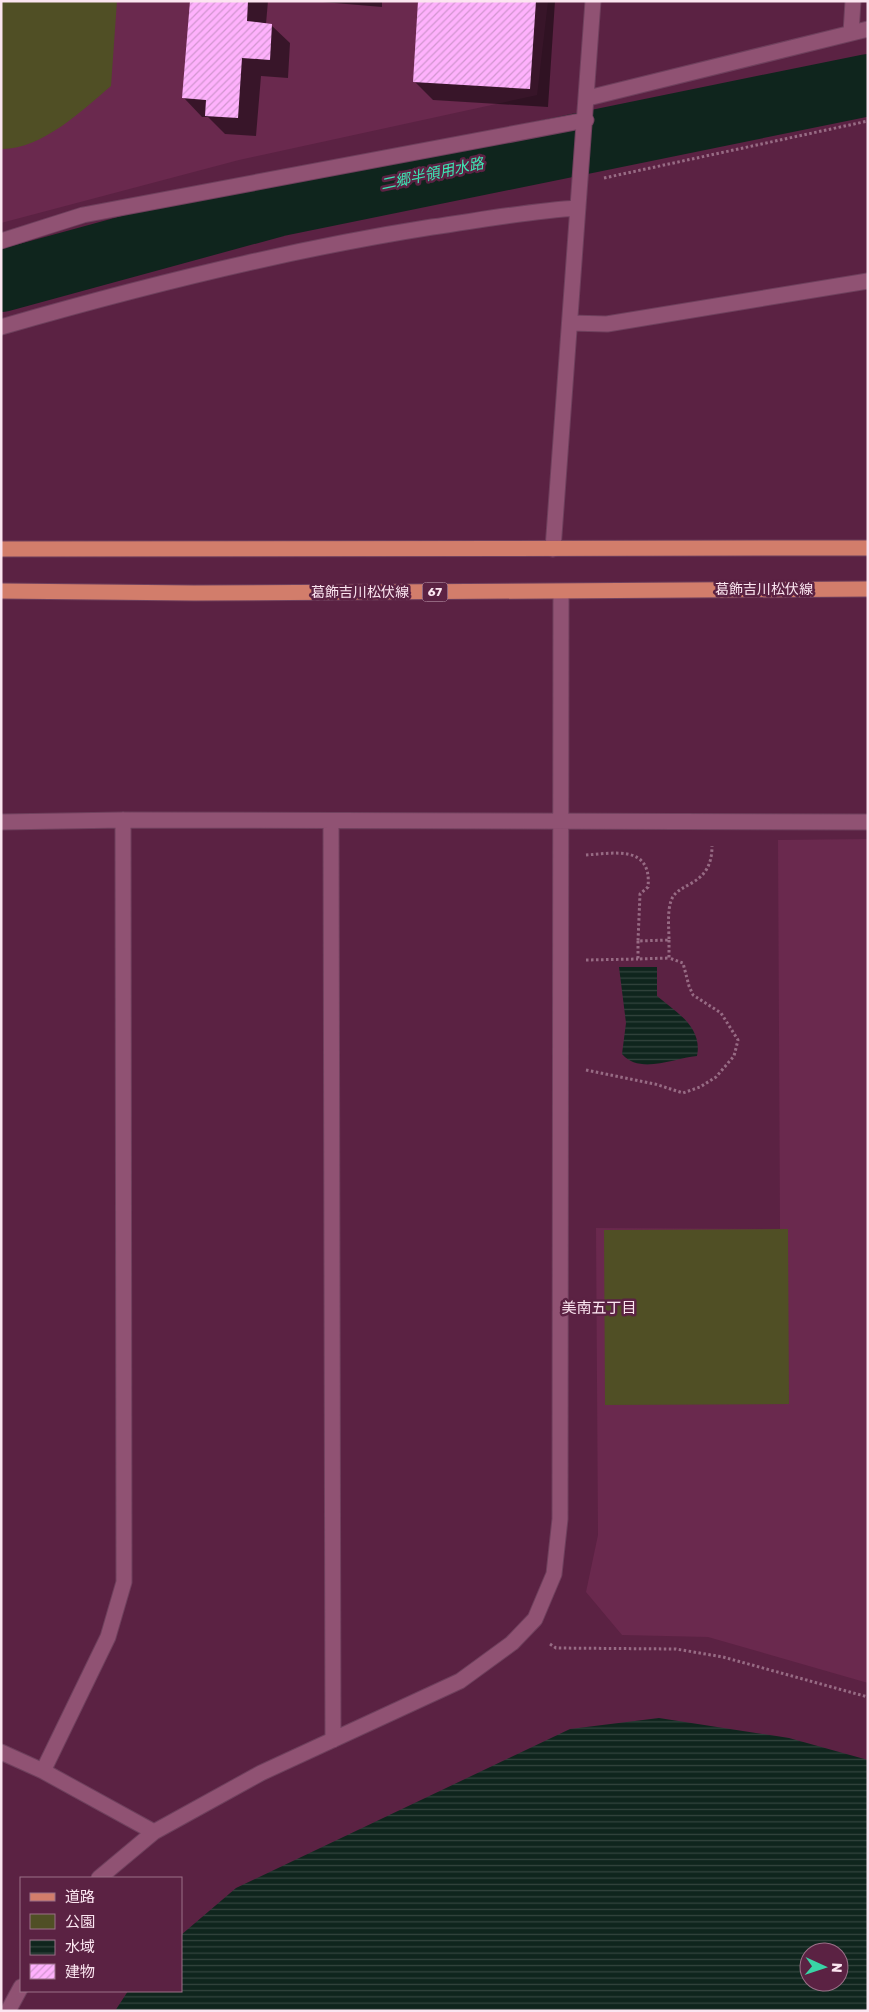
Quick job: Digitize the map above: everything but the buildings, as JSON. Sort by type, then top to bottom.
[{"type":"main road","points":[[1,549],[868,548]]},
{"type":"main road","name":"葛飾吉川松伏線","points":[[1,591],[185,593],[868,589]]},
{"type":"street","points":[[553,549],[588,98],[593,1]]},
{"type":"street","points":[[851,33],[853,1]]},
{"type":"street","points":[[588,98],[868,29]]},
{"type":"street","points":[[1,240],[83,215],[586,120]]},
{"type":"street","points":[[1,327],[200,273],[368,237],[537,211],[578,208]]},
{"type":"street","points":[[570,323],[607,324],[868,281]]},
{"type":"street","points":[[100,1877],[154,1832],[261,1773],[460,1681],[512,1643],[534,1619],[554,1574],[560,1519],[561,592]]},
{"type":"street","points":[[43,1771],[108,1637],[124,1582],[123,820]]},
{"type":"street","points":[[1,822],[123,820],[868,822]]},
{"type":"street","points":[[331,821],[333,1740]]},
{"type":"street","points":[[1,1752],[43,1771],[154,1832]]},
{"type":"street","points":[[8,2011],[20,1989]]},
{"type":"path","points":[[669,958],[670,901],[680,889],[700,879],[707,868],[712,850],[712,822]]},
{"type":"path","points":[[586,855],[630,853],[644,864],[649,875],[648,887],[640,894],[638,959]]},
{"type":"path","points":[[638,940],[669,940]]},
{"type":"path","points":[[586,960],[669,958],[684,963],[693,995],[721,1013],[738,1040],[734,1056],[716,1078],[700,1087],[683,1093],[655,1084],[586,1070]]},
{"type":"path","points":[[550,1644],[556,1648],[676,1649],[723,1657],[868,1697]]},
{"type":"shaded area","points":[[1,1],[548,1],[537,95],[239,160],[1,223]]},
{"type":"shaded area","points":[[868,839],[868,1683],[708,1637],[622,1635],[586,1592],[598,1535],[596,1228],[780,1229],[778,840]]},
{"type":"green space","points":[[1,1],[117,1],[111,86],[74,117],[46,136],[16,148],[1,149]]},
{"type":"green space","points":[[788,1229],[789,1404],[605,1405],[604,1230]]},
{"type":"water","points":[[619,967],[657,967],[657,996],[680,1014],[692,1028],[698,1046],[697,1056],[658,1064],[648,1064],[629,1060],[622,1054],[626,1023]]},
{"type":"water","points":[[659,1718],[789,1738],[868,1760],[868,2011],[115,2011],[127,1992],[182,1992],[182,1934],[236,1888],[570,1729]]},
{"type":"waterway","name":"二郷半領用水路","points":[[1,281],[276,206],[868,85]]},
{"type":"district","name":"美南五丁目","points":[[599,1308]]}]
